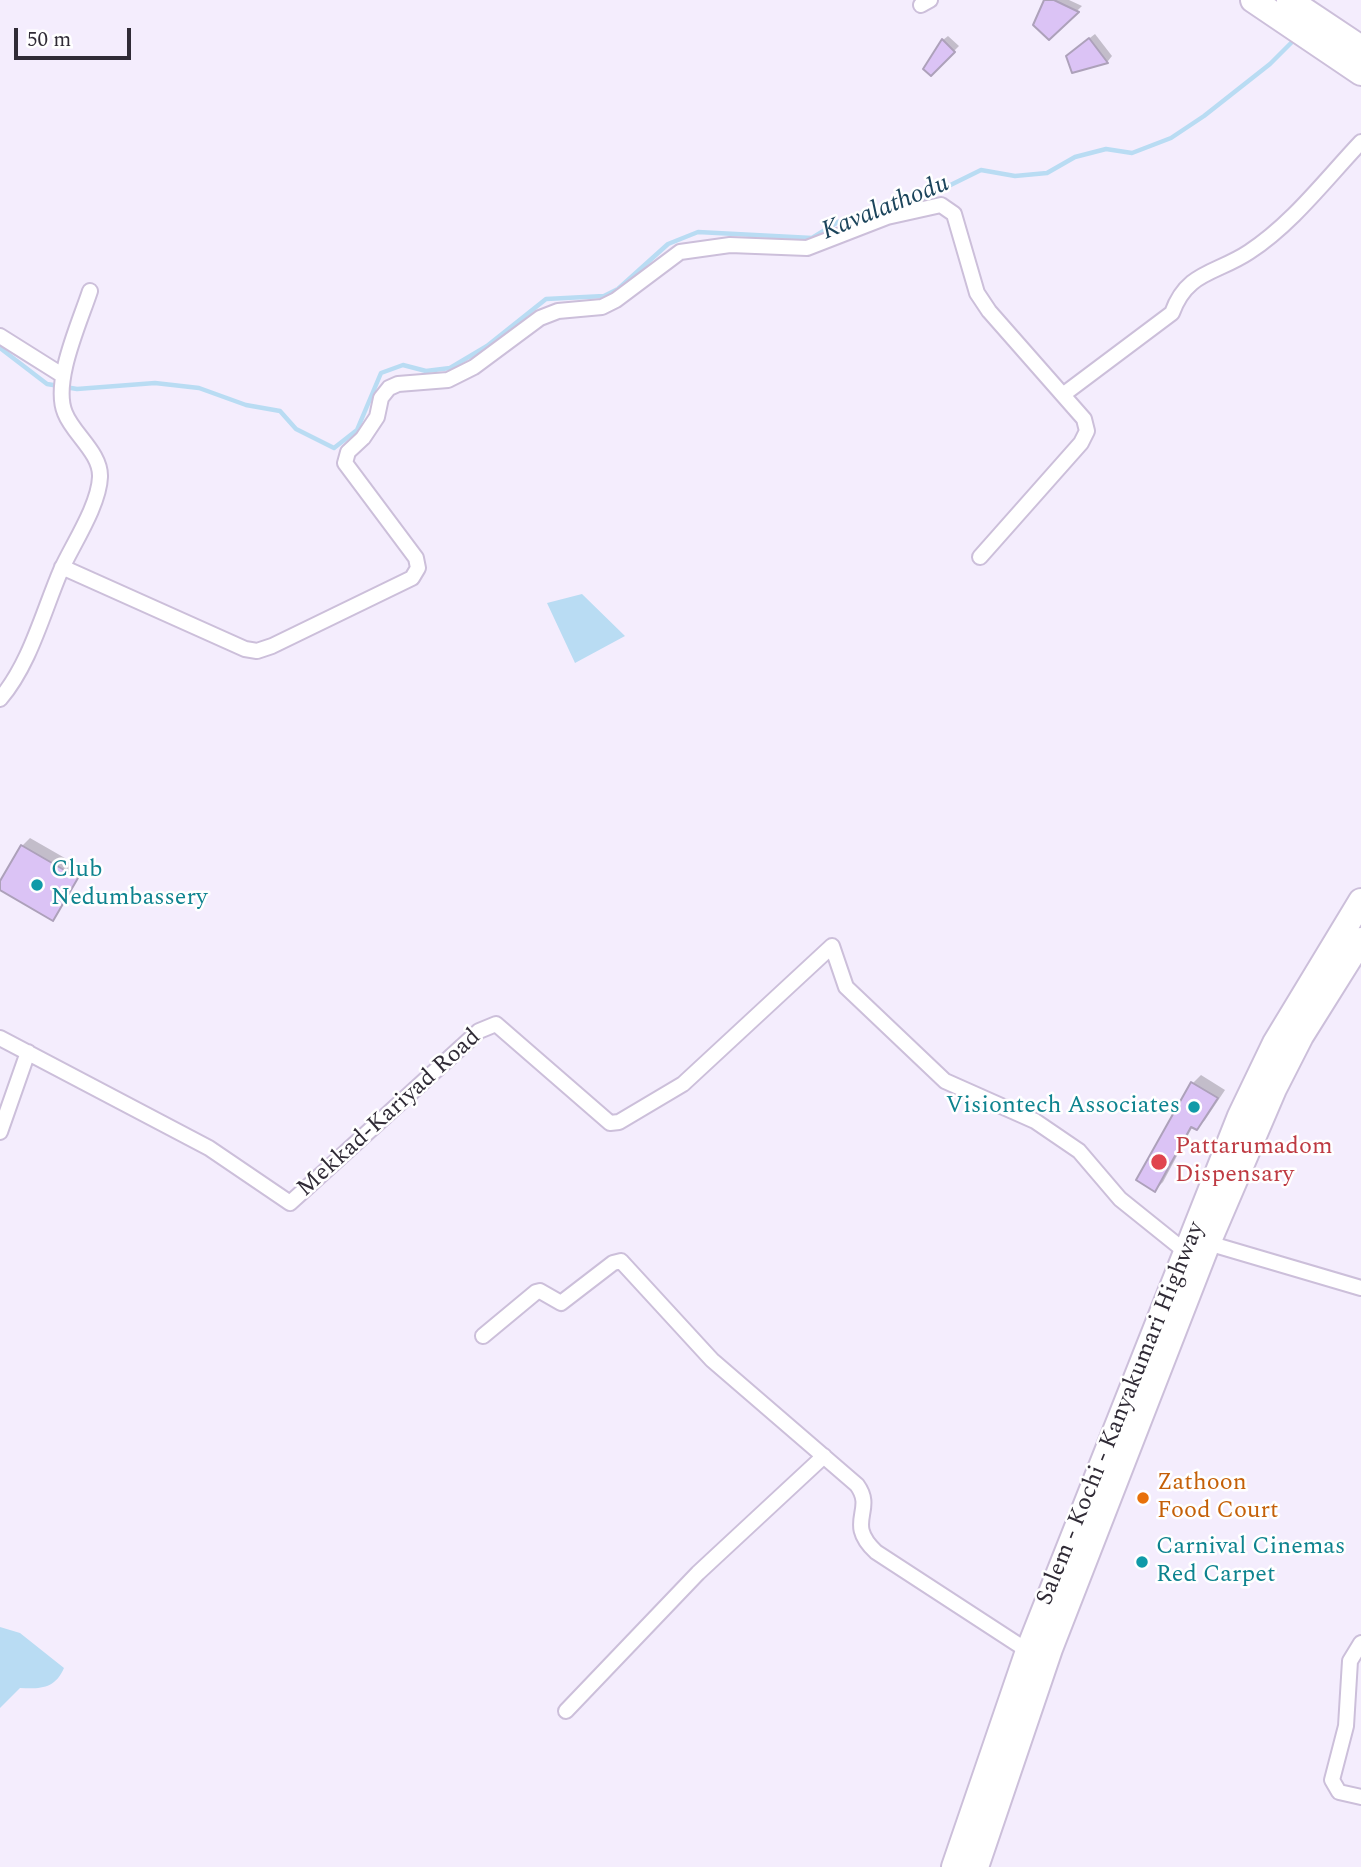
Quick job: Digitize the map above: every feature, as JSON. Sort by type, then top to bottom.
[{"type":"highway","points":[[1253,0],[1301,18],[1361,48]]},
{"type":"highway","points":[[1301,18],[1361,73]]},
{"type":"highway","name":"Salem - Kochi - Kanyakumari Highway","points":[[976,1867],[1050,1649],[1197,1248],[1240,1116],[1275,1043],[1361,901]]},
{"type":"highway","name":"Salem - Kochi - Kanyakumari Highway","points":[[954,1867],[1028,1651],[1197,1248],[1274,1088],[1308,1025],[1361,940]]},
{"type":"street","points":[[1064,394],[1172,313],[1179,294],[1191,282],[1248,253],[1274,233],[1361,142]]},
{"type":"street","points":[[62,567],[245,649],[257,651],[272,646],[412,578],[418,568],[416,558],[345,463],[348,452],[363,438],[377,417],[382,398],[389,388],[398,384],[448,380],[474,368],[540,318],[558,311],[602,307],[640,284],[665,260],[680,253],[730,245],[807,248],[887,217],[941,205],[954,214],[977,293],[989,311],[1084,419],[1087,431],[1081,443],[980,557]]},
{"type":"street","points":[[0,699],[10,688],[62,567],[87,517],[100,479],[99,465],[64,412],[62,397],[61,375],[90,290]]},
{"type":"street","points":[[0,335],[61,375]]},
{"type":"street","name":"Mekkad-Kariyad Road","points":[[28,1052],[209,1148],[290,1203],[479,1031],[496,1024],[610,1123],[619,1122],[683,1084],[832,946],[846,987],[945,1082],[1035,1121],[1079,1151],[1120,1199],[1197,1248]]},
{"type":"street","points":[[0,1038],[28,1052],[0,1132]]},
{"type":"street","points":[[1197,1248],[1361,1288]]},
{"type":"street","points":[[483,1336],[536,1292],[540,1291],[561,1303],[613,1263],[621,1261],[712,1360],[863,1493],[859,1524],[863,1539],[876,1552],[1028,1651]]},
{"type":"street","points":[[566,1711],[698,1573],[824,1456]]},
{"type":"street","points":[[1361,1643],[1350,1661],[1346,1726],[1332,1780],[1339,1792],[1361,1797]]},
{"type":"water","points":[[582,594],[625,636],[575,663],[547,603]]},
{"type":"water","points":[[0,1627],[20,1633],[64,1668],[51,1684],[40,1688],[20,1688],[0,1708]]},
{"type":"building","points":[[1044,0],[1054,0],[1079,12],[1049,40],[1033,25]]},
{"type":"building","points":[[1089,38],[1108,63],[1072,73],[1066,56]]},
{"type":"building","points":[[942,39],[955,52],[931,76],[923,69]]},
{"type":"building","name":"Club Nedumbassery","points":[[21,845],[78,878],[53,921],[0,890],[0,881]]},
{"type":"building","points":[[1191,1082],[1218,1098],[1197,1130],[1191,1127],[1155,1192],[1136,1180]]},
{"type":"waterway","name":"Kavalathodu","points":[[0,348],[47,384],[77,389],[155,383],[199,388],[246,405],[280,411],[296,429],[334,448],[357,430],[381,373],[403,365],[426,371],[450,368],[487,346],[546,299],[604,296],[618,289],[668,244],[698,232],[812,238],[838,222],[918,201],[981,170],[1015,176],[1047,173],[1075,157],[1106,149],[1132,153],[1171,138],[1204,116],[1270,64],[1295,39]]},
{"type":"place","name":"Club Nedumbassery","points":[[37,885]]},
{"type":"place","name":"Visiontech Associates","points":[[1194,1107]]},
{"type":"place","name":"Pattarumadom Dispensary","points":[[1159,1162]]},
{"type":"place","name":"Zathoon Food Court","points":[[1143,1498]]},
{"type":"place","name":"Carnival Cinemas Red Carpet","points":[[1142,1562]]}]
